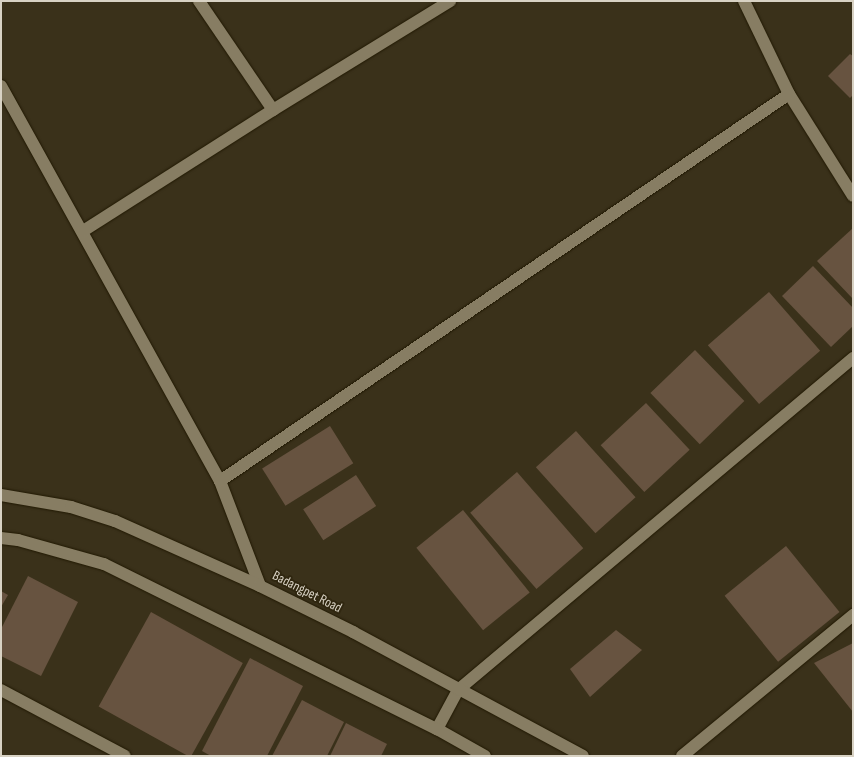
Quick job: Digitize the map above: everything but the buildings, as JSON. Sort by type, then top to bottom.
[{"type":"street","points":[[199,1],[273,110]]},
{"type":"street","points":[[83,231],[273,110],[450,1]]},
{"type":"street","points":[[744,1],[789,94],[853,196]]},
{"type":"street","points":[[1,86],[220,481],[260,586]]},
{"type":"street","points":[[220,481],[789,94]]},
{"type":"street","points":[[437,729],[458,690],[853,358]]},
{"type":"street","name":"Badangpet Road","points":[[1,495],[71,507],[116,521],[260,586],[353,632],[583,756]]},
{"type":"street","points":[[1,538],[18,540],[104,564],[437,729],[485,756]]},
{"type":"street","points":[[682,756],[853,615]]},
{"type":"street","points":[[1,690],[125,756]]}]
